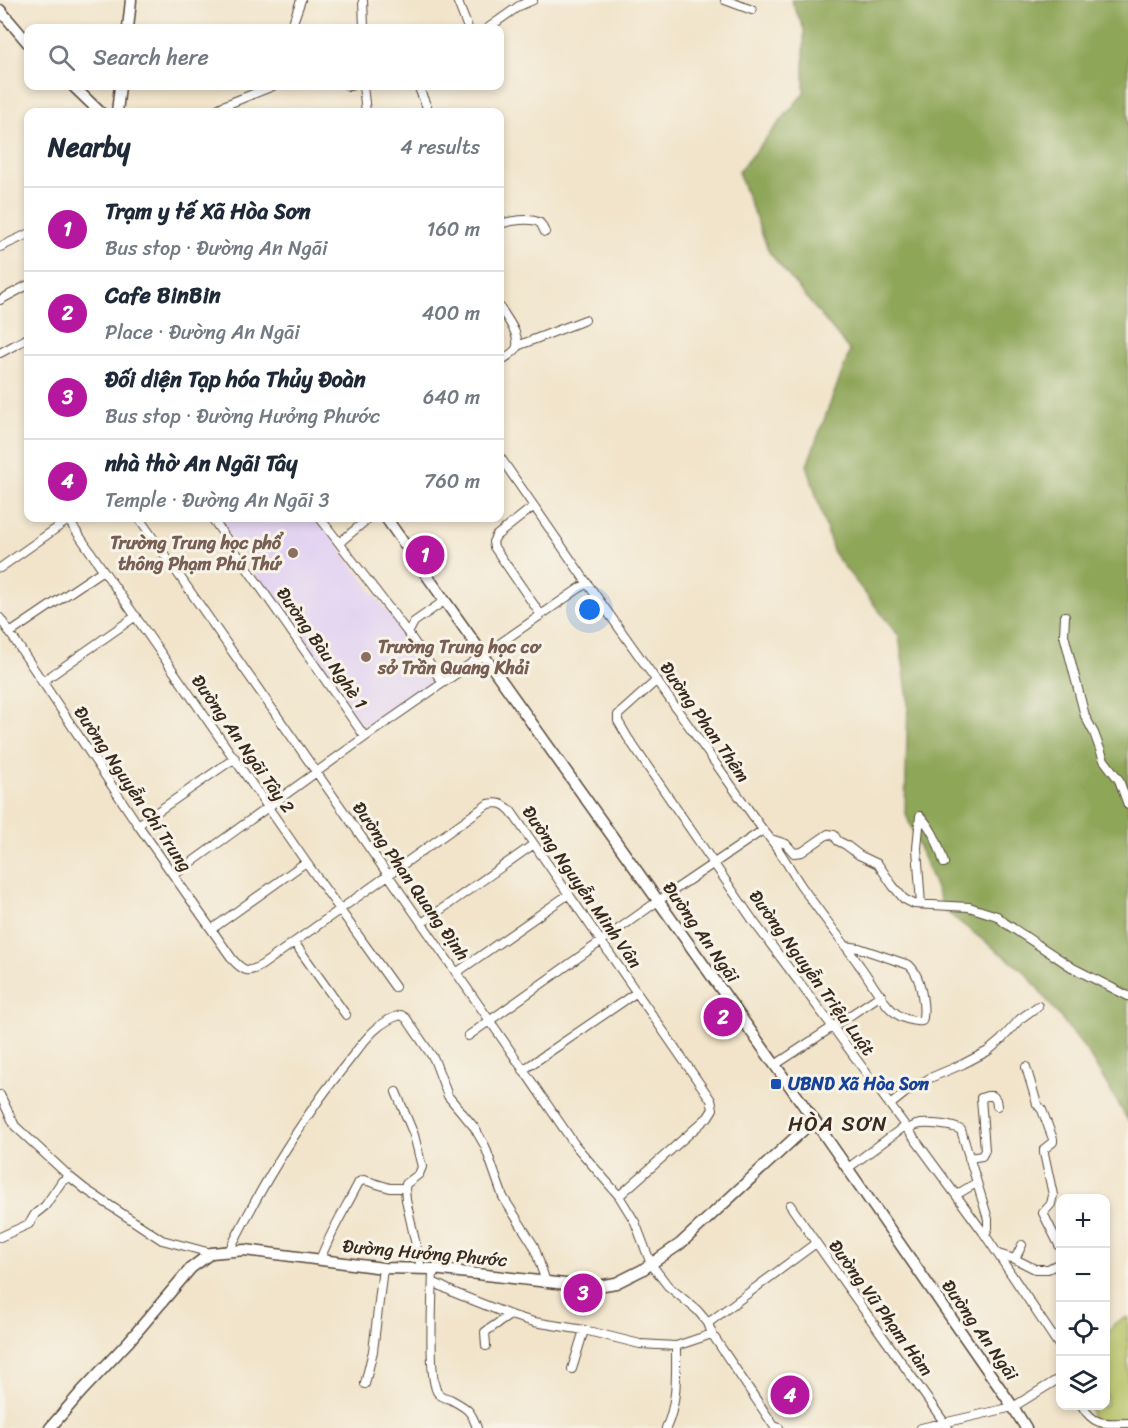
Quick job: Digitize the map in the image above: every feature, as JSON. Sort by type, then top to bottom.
[{"type":"main road","points":[[124,24],[131,5]]},
{"type":"main road","points":[[129,24],[131,5]]},
{"type":"main road","points":[[0,10],[24,38]]},
{"type":"main road","points":[[77,90],[96,108]]},
{"type":"main road","points":[[117,108],[120,90]]},
{"type":"main road","name":"Đường An Ngãi","points":[[389,522],[848,1168],[1026,1428]]},
{"type":"main road","name":"Đường Hưởng Phước","points":[[211,1253],[245,1250],[383,1268],[433,1269],[592,1287],[616,1283],[651,1264],[680,1244],[814,1120]]},
{"type":"main road","points":[[50,1428],[191,1268],[211,1253]]},
{"type":"street","points":[[293,24],[302,0]]},
{"type":"street","points":[[363,0],[364,24]]},
{"type":"street","points":[[457,0],[466,24]]},
{"type":"street","points":[[494,24],[519,6],[533,0]]},
{"type":"street","points":[[725,0],[752,10]]},
{"type":"street","points":[[218,108],[263,90]]},
{"type":"street","points":[[363,90],[366,108]]},
{"type":"street","points":[[420,90],[427,108]]},
{"type":"street","points":[[504,223],[520,220],[536,221],[545,232]]},
{"type":"street","points":[[0,247],[24,236]]},
{"type":"street","points":[[0,300],[24,287]]},
{"type":"street","points":[[504,314],[518,340],[514,351],[504,358]]},
{"type":"street","points":[[517,346],[585,320]]},
{"type":"street","points":[[0,353],[24,340]]},
{"type":"street","name":"Đường Phan Thêm","points":[[504,463],[587,583],[771,839],[800,885],[886,1004],[906,1019],[914,1022],[922,1021],[925,1008],[915,971],[909,965],[893,958],[845,946]]},
{"type":"street","points":[[534,506],[496,536],[493,542],[540,615]]},
{"type":"street","points":[[0,568],[63,522]]},
{"type":"street","name":"Đường An Ngãi Tây 2","points":[[72,522],[395,987]]},
{"type":"street","name":"Đường Phan Quang Định","points":[[142,522],[575,1145],[619,1196],[634,1222],[651,1264],[668,1286],[697,1310],[708,1323]]},
{"type":"street","name":"Đường Bàu Nghè 1","points":[[215,522],[365,737]]},
{"type":"street","points":[[323,522],[408,633],[443,683]]},
{"type":"street","points":[[339,543],[364,522]]},
{"type":"street","points":[[10,633],[104,570]]},
{"type":"street","points":[[174,875],[365,737],[587,583]]},
{"type":"street","points":[[408,633],[414,622],[444,601]]},
{"type":"street","points":[[42,682],[136,616]]},
{"type":"street","points":[[1065,616],[1065,635],[1085,716],[1104,760],[1119,780],[1128,805]]},
{"type":"street","name":"Đường Nguyễn Chí Trung","points":[[0,618],[138,825],[233,960],[248,971]]},
{"type":"street","name":"Đường Nguyễn Triệu Luật","points":[[657,680],[618,716],[628,738],[754,922],[956,1195],[1056,1341]]},
{"type":"street","points":[[138,825],[235,758]]},
{"type":"street","name":"Đường Nguyễn Minh Vân","points":[[248,971],[256,969],[488,804],[498,803],[506,806],[711,1100],[713,1109],[708,1117],[619,1196]]},
{"type":"street","points":[[921,905],[916,848],[920,816],[934,834],[944,863]]},
{"type":"street","points":[[468,1036],[658,901],[763,830]]},
{"type":"street","points":[[771,839],[786,844],[794,853],[802,852],[828,834],[834,835],[838,841],[859,855],[878,864],[904,899],[914,904],[969,908],[997,916],[1073,968],[1128,996]]},
{"type":"street","points":[[422,923],[534,844]]},
{"type":"street","points":[[212,929],[306,862]]},
{"type":"street","points":[[456,973],[569,894]]},
{"type":"street","points":[[294,942],[346,1015]]},
{"type":"street","points":[[524,1070],[637,992]]},
{"type":"street","points":[[775,1065],[881,995]]},
{"type":"street","points":[[890,1105],[930,1078],[988,1051],[1020,1019],[1038,1006]]},
{"type":"street","points":[[229,1251],[264,1184],[329,1084],[373,1031],[388,1020],[401,1015],[406,1018],[434,1059],[448,1096],[474,1127],[486,1146],[503,1197],[534,1246],[546,1282]]},
{"type":"street","points":[[1026,1067],[1037,1104],[1042,1110],[1053,1139],[1053,1142],[1044,1149],[1053,1196],[1043,1213],[1056,1239]]},
{"type":"street","points":[[396,1092],[411,1124],[422,1167],[419,1174],[406,1184],[405,1188],[421,1268]]},
{"type":"street","points":[[0,1095],[15,1126],[70,1177],[162,1240],[211,1253]]},
{"type":"street","points":[[969,1158],[982,1156],[985,1150],[981,1098],[993,1096],[997,1106]]},
{"type":"street","points":[[848,1168],[906,1128],[922,1124],[957,1127],[962,1132],[989,1223],[984,1234]]},
{"type":"street","points":[[0,1237],[29,1224],[62,1181],[70,1177]]},
{"type":"street","points":[[320,1260],[330,1235],[359,1182],[364,1180],[386,1187],[405,1188]]},
{"type":"street","points":[[956,1195],[976,1183]]},
{"type":"street","name":"Đường Vũ Phạm Hàm","points":[[790,1205],[946,1425]]},
{"type":"street","points":[[776,1427],[712,1334],[708,1323],[816,1243]]},
{"type":"street","points":[[1016,1259],[1022,1245]]},
{"type":"street","points":[[998,1254],[1016,1259],[1035,1269],[1048,1269],[1056,1265]]},
{"type":"street","points":[[365,1384],[373,1351],[383,1268]]},
{"type":"street","points":[[433,1269],[431,1322],[435,1387],[438,1394],[468,1410],[473,1415],[477,1428]]},
{"type":"street","points":[[433,1282],[510,1315],[640,1344],[676,1346],[712,1334]]},
{"type":"street","points":[[486,1346],[485,1332],[510,1315]]},
{"type":"street","points":[[572,1369],[584,1330]]},
{"type":"street","points":[[666,1428],[675,1402],[676,1346]]},
{"type":"street","points":[[921,1428],[946,1425],[1013,1407],[1056,1380]]},
{"type":"street","points":[[1084,1410],[1088,1416],[1102,1423],[1128,1423]]},
{"type":"shaded area","points":[[220,522],[322,522],[433,676],[431,683],[367,726],[360,725]]},
{"type":"green space","points":[[791,0],[1128,0],[1128,1120],[1088,1053],[1025,972],[945,911],[905,812],[908,699],[899,636],[834,554],[807,465],[850,351],[769,252],[738,172],[804,93],[804,29]]},
{"type":"green space","points":[[1128,1317],[1128,1428],[1093,1428],[1091,1410],[1110,1410],[1110,1330],[1115,1323]]},
{"type":"place","name":"Trường Trung học phổ thông Phạm Phú Thứ","points":[[293,553]]},
{"type":"place","name":"Trạm y tế Xã Hòa Sơn","points":[[425,555]]},
{"type":"place","name":"Trường Trung học cơ sở Trần Quang Khải","points":[[366,657]]},
{"type":"place","name":"Cafe BinBin","points":[[723,1017]]},
{"type":"place","name":"UBND Xã Hòa Sơn","points":[[776,1084]]},
{"type":"place","name":"Đối diện Tạp hóa Thủy Đoàn","points":[[583,1293]]},
{"type":"place","name":"nhà thờ An Ngãi Tây","points":[[790,1395]]},
{"type":"district","name":"HÒA SƠN","points":[[838,1124]]}]
